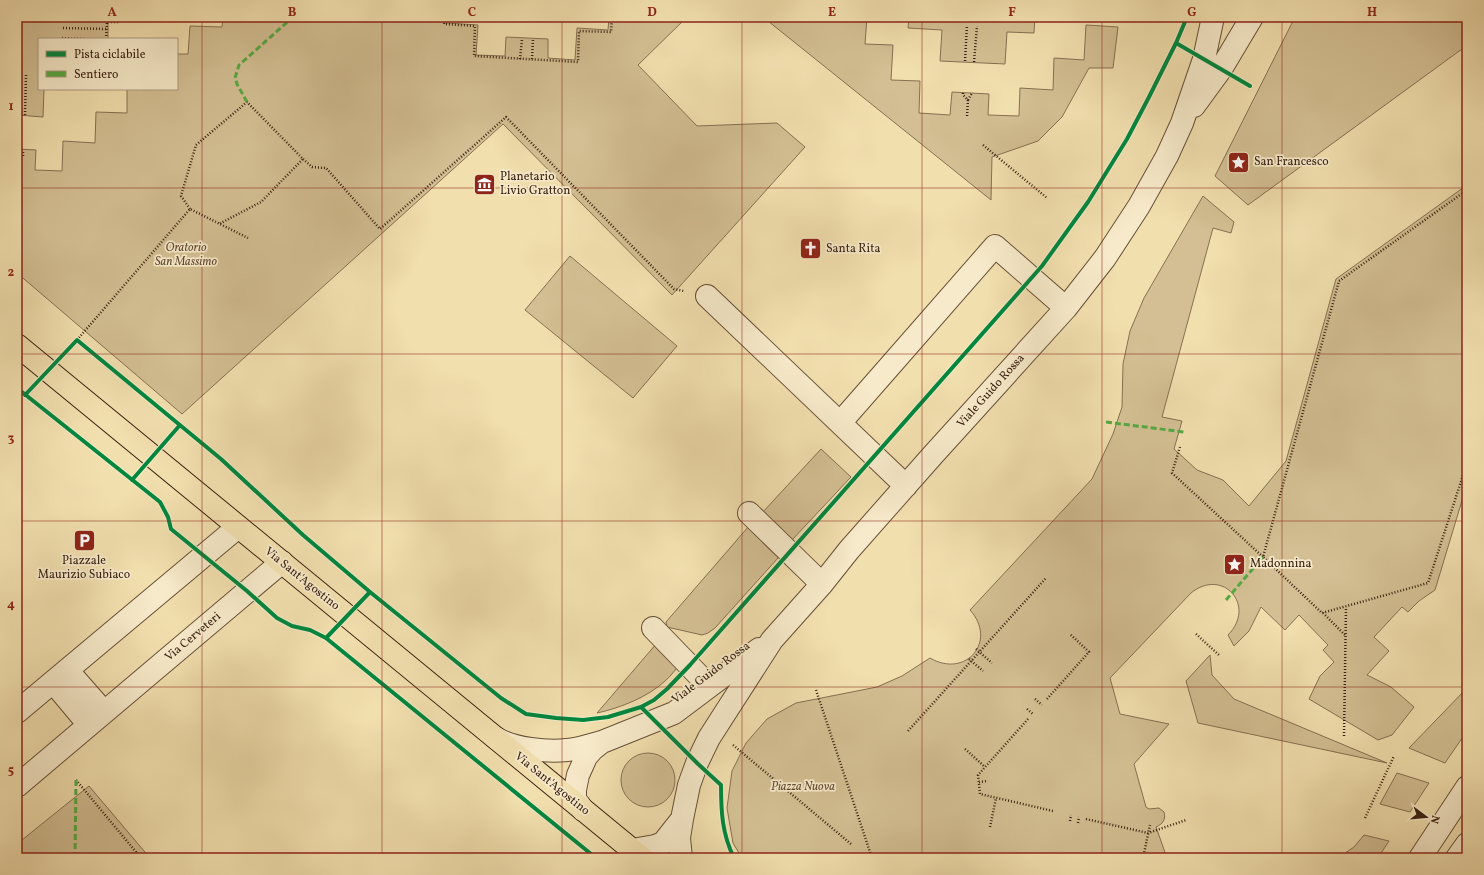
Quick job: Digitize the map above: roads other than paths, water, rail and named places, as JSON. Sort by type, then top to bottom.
[{"type":"main road","name":"Via Sant'Agostino","points":[[17,345],[637,854]]},
{"type":"street","name":"Viale Guido Rossa","points":[[681,858],[679,838],[689,785],[697,763],[710,738],[772,640],[906,486],[1066,308],[1105,258],[1139,206],[1167,156],[1182,123],[1204,59],[1213,17]]},
{"type":"street","name":"Viale Guido Rossa","points":[[1182,123],[1221,69],[1252,17]]},
{"type":"street","points":[[840,423],[995,246],[1066,308]]},
{"type":"street","points":[[707,296],[906,486]]},
{"type":"street","points":[[748,513],[822,584]]},
{"type":"street","points":[[17,712],[238,527]]},
{"type":"street","name":"Via Cerveteri","points":[[17,786],[282,562]]},
{"type":"street","points":[[653,628],[710,686]]},
{"type":"street","name":"Viale Guido Rossa","points":[[491,734],[503,742],[510,744],[551,750],[568,750],[602,742],[674,713],[772,640]]},
{"type":"street","points":[[60,676],[97,718]]},
{"type":"street","name":"Viale Guido Rossa","points":[[583,810],[576,799],[576,783],[586,757],[602,742]]},
{"type":"street","points":[[1420,858],[1467,787]]},
{"type":"street","name":"Viale Guido Rossa","points":[[637,854],[663,843],[682,819]]},
{"type":"street","points":[[1457,858],[1467,844]]},
{"type":"place","name":"San Francesco","points":[[1239,162]]},
{"type":"place","name":"Planetario Livio Gratton","points":[[484,184]]},
{"type":"place","name":"Santa Rita","points":[[810,249]]},
{"type":"place","name":"Piazzale Maurizio Subiaco","points":[[84,540]]},
{"type":"place","name":"Madonnina","points":[[1235,564]]},
{"type":"park label","name":"Oratorio San Massimo","points":[[186,255]]},
{"type":"park label","name":"Piazza Nuova","points":[[803,787]]}]
